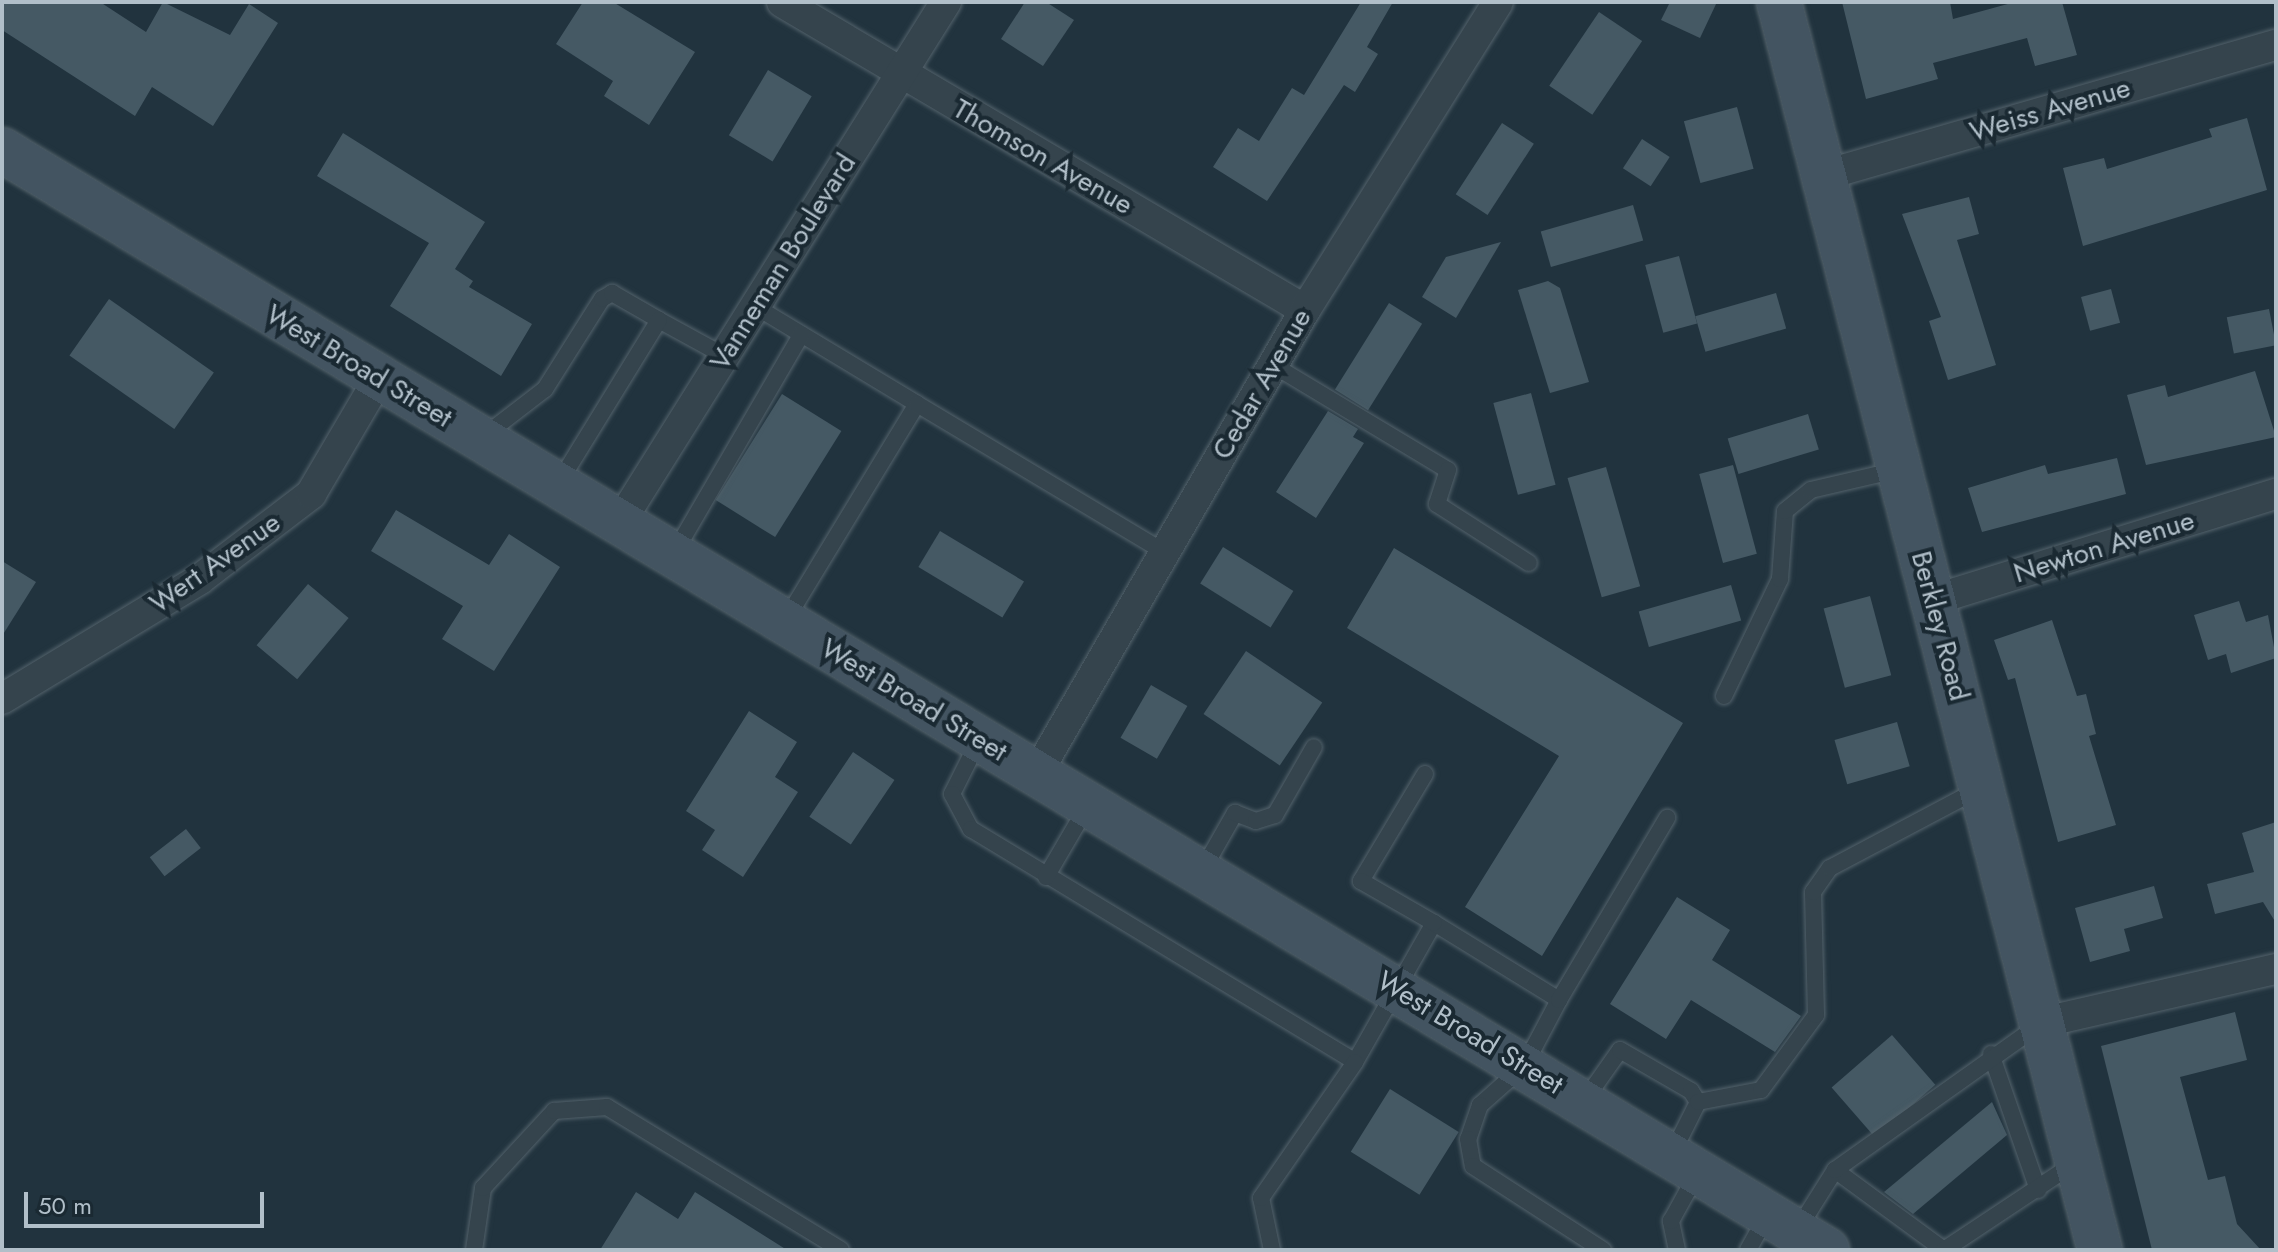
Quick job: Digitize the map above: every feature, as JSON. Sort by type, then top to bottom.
[{"type":"main road","name":"Berkley Road","points":[[1779,2],[2044,1022],[2100,1250]]},
{"type":"main road","name":"West Broad Street","points":[[2,150],[1686,1162],[1785,1237]]},
{"type":"street","name":"Thomson Avenue","points":[[782,2],[1305,310]]},
{"type":"street","name":"Vanneman Boulevard","points":[[620,522],[753,305],[946,2]]},
{"type":"street","name":"Cedar Avenue","points":[[1037,773],[1305,310],[1498,2]]},
{"type":"street","name":"Weiss Avenue","points":[[1825,175],[2276,45]]},
{"type":"street","name":"Wert Avenue","points":[[2,699],[200,579],[311,494],[379,378]]},
{"type":"street","name":"Newton Avenue","points":[[1933,600],[2276,494]]},
{"type":"street","points":[[2044,1022],[2276,969]]},
{"type":"lane","points":[[481,439],[545,389],[602,299],[612,293],[723,355]]},
{"type":"lane","points":[[753,305],[1164,552]]},
{"type":"lane","points":[[558,485],[659,320]]},
{"type":"lane","points":[[673,555],[801,335]]},
{"type":"lane","points":[[1273,365],[1448,470],[1437,504],[1529,563]]},
{"type":"lane","points":[[784,622],[917,404]]},
{"type":"lane","points":[[1724,696],[1780,579],[1785,511],[1811,490],[1899,469]]},
{"type":"lane","points":[[980,739],[952,794],[971,829],[1355,1062]]},
{"type":"lane","points":[[1201,872],[1235,813],[1256,821],[1275,815],[1314,747]]},
{"type":"lane","points":[[1425,774],[1361,881],[1559,1000]]},
{"type":"lane","points":[[1584,1102],[1620,1050],[1698,1102],[1761,1090],[1816,1015],[1813,892],[1830,868],[1981,787]]},
{"type":"lane","points":[[1046,877],[1088,804]]},
{"type":"lane","points":[[1603,1250],[1473,1166],[1468,1139],[1480,1105],[1524,1066],[1559,1000],[1667,818]]},
{"type":"lane","points":[[1272,1250],[1261,1198],[1355,1062],[1434,923]]},
{"type":"lane","points":[[1785,1237],[1835,1170],[1991,1054],[2044,1022]]},
{"type":"lane","points":[[1991,1054],[2038,1190]]},
{"type":"lane","points":[[1677,1250],[1671,1221],[1698,1102]]},
{"type":"lane","points":[[474,1250],[483,1188],[554,1111],[607,1107],[841,1250]]},
{"type":"lane","points":[[1835,1170],[1944,1250],[2076,1162]]},
{"type":"building","points":[[2,2],[100,2],[146,32],[163,2],[230,35],[249,4],[278,23],[213,126],[152,87],[135,116],[2,30]]},
{"type":"building","points":[[583,2],[613,2],[695,52],[649,125],[604,96],[613,81],[556,44]]},
{"type":"building","points":[[1025,2],[1046,2],[1074,20],[1043,66],[1001,39]]},
{"type":"building","points":[[1361,2],[1393,2],[1367,47],[1378,54],[1355,92],[1344,85],[1267,201],[1213,167],[1238,128],[1259,141],[1292,88],[1304,95]]},
{"type":"building","points":[[1670,2],[1717,2],[1700,38],[1661,20]]},
{"type":"building","points":[[1842,2],[1950,2],[1953,19],[2015,2],[2062,2],[2077,55],[2035,66],[2027,38],[1933,63],[1938,79],[1866,99]]},
{"type":"building","points":[[1599,12],[1642,41],[1592,115],[1549,86]]},
{"type":"building","points":[[768,70],[812,96],[773,161],[729,135]]},
{"type":"building","points":[[1737,107],[1754,169],[1700,183],[1684,121]]},
{"type":"building","points":[[2247,118],[2267,190],[2083,246],[2063,168],[2104,158],[2107,169],[2212,137],[2209,129]]},
{"type":"building","points":[[1502,123],[1534,144],[1488,215],[1456,194]]},
{"type":"building","points":[[343,133],[485,222],[455,269],[473,281],[469,287],[532,324],[501,376],[390,306],[429,243],[317,176]]},
{"type":"building","points":[[1642,139],[1670,157],[1651,186],[1623,168]]},
{"type":"building","points":[[1969,197],[1979,234],[1957,240],[1996,365],[1948,380],[1929,321],[1941,317],[1902,214]]},
{"type":"building","points":[[1633,205],[1643,241],[1551,267],[1541,231]]},
{"type":"building","points":[[1501,242],[1456,318],[1422,297],[1446,257]]},
{"type":"building","points":[[1679,256],[1697,324],[1663,333],[1645,265]]},
{"type":"building","points":[[1548,281],[1560,288],[1589,382],[1550,393],[1518,290]]},
{"type":"building","points":[[2111,289],[2120,323],[2090,331],[2081,297]]},
{"type":"building","points":[[1776,293],[1786,329],[1705,352],[1695,316]]},
{"type":"building","points":[[109,299],[214,372],[174,429],[69,356]]},
{"type":"building","points":[[1389,303],[1422,324],[1368,410],[1335,390]]},
{"type":"building","points":[[2269,309],[2276,345],[2234,354],[2227,317]]},
{"type":"building","points":[[2255,371],[2276,437],[2146,465],[2127,395],[2165,385],[2168,397]]},
{"type":"building","points":[[1531,393],[1556,485],[1518,495],[1493,403]]},
{"type":"building","points":[[782,394],[841,431],[775,537],[716,500]]},
{"type":"building","points":[[1328,411],[1358,429],[1353,437],[1364,443],[1316,518],[1276,492]]},
{"type":"building","points":[[1808,414],[1819,449],[1738,474],[1728,439]]},
{"type":"building","points":[[2117,458],[2126,494],[1982,532],[1968,488],[2045,465],[2048,474]]},
{"type":"building","points":[[1733,465],[1757,554],[1723,563],[1699,474]]},
{"type":"building","points":[[1606,467],[1640,586],[1602,597],[1568,478]]},
{"type":"building","points":[[396,510],[489,565],[509,534],[560,567],[494,671],[442,639],[463,606],[371,551]]},
{"type":"building","points":[[940,531],[1024,581],[1002,617],[918,567]]},
{"type":"building","points":[[1223,547],[1293,591],[1271,627],[1200,583]]},
{"type":"building","points":[[1394,548],[1683,723],[1542,956],[1465,907],[1559,756],[1347,628]]},
{"type":"building","points":[[2,561],[36,582],[2,636]]},
{"type":"building","points":[[308,584],[349,618],[297,679],[257,645]]},
{"type":"building","points":[[1731,585],[1741,621],[1649,647],[1639,611]]},
{"type":"building","points":[[1870,596],[1891,675],[1845,688],[1824,608]]},
{"type":"building","points":[[2239,601],[2246,622],[2268,615],[2276,658],[2231,673],[2226,654],[2208,660],[2194,615]]},
{"type":"building","points":[[2052,620],[2077,696],[2086,694],[2096,734],[2089,736],[2116,825],[2058,842],[2015,678],[2008,680],[1994,640]]},
{"type":"building","points":[[1246,651],[1322,702],[1280,765],[1204,714]]},
{"type":"building","points":[[1151,685],[1187,706],[1157,759],[1120,738]]},
{"type":"building","points":[[749,711],[797,742],[775,777],[798,792],[743,877],[702,850],[715,830],[686,811]]},
{"type":"building","points":[[1897,722],[1910,766],[1847,784],[1835,740]]},
{"type":"building","points":[[853,752],[894,780],[851,845],[809,817]]},
{"type":"building","points":[[2276,822],[2276,923],[2263,902],[2215,914],[2207,884],[2254,872],[2242,833]]},
{"type":"building","points":[[186,829],[201,848],[165,876],[150,857]]},
{"type":"building","points":[[2154,886],[2163,918],[2124,929],[2130,951],[2090,962],[2075,908]]},
{"type":"building","points":[[1677,897],[1730,930],[1712,960],[1801,1016],[1775,1052],[1691,1000],[1666,1039],[1610,1004]]},
{"type":"building","points":[[2235,1012],[2247,1060],[2180,1077],[2208,1180],[2225,1176],[2237,1224],[2261,1250],[2152,1250],[2101,1046]]},
{"type":"building","points":[[1892,1035],[1935,1085],[1875,1137],[1832,1087]]},
{"type":"building","points":[[1390,1089],[1459,1132],[1419,1195],[1351,1152]]},
{"type":"building","points":[[1992,1102],[2007,1135],[1913,1214],[1884,1192]]},
{"type":"building","points":[[636,1192],[678,1219],[695,1192],[787,1250],[600,1250]]}]
